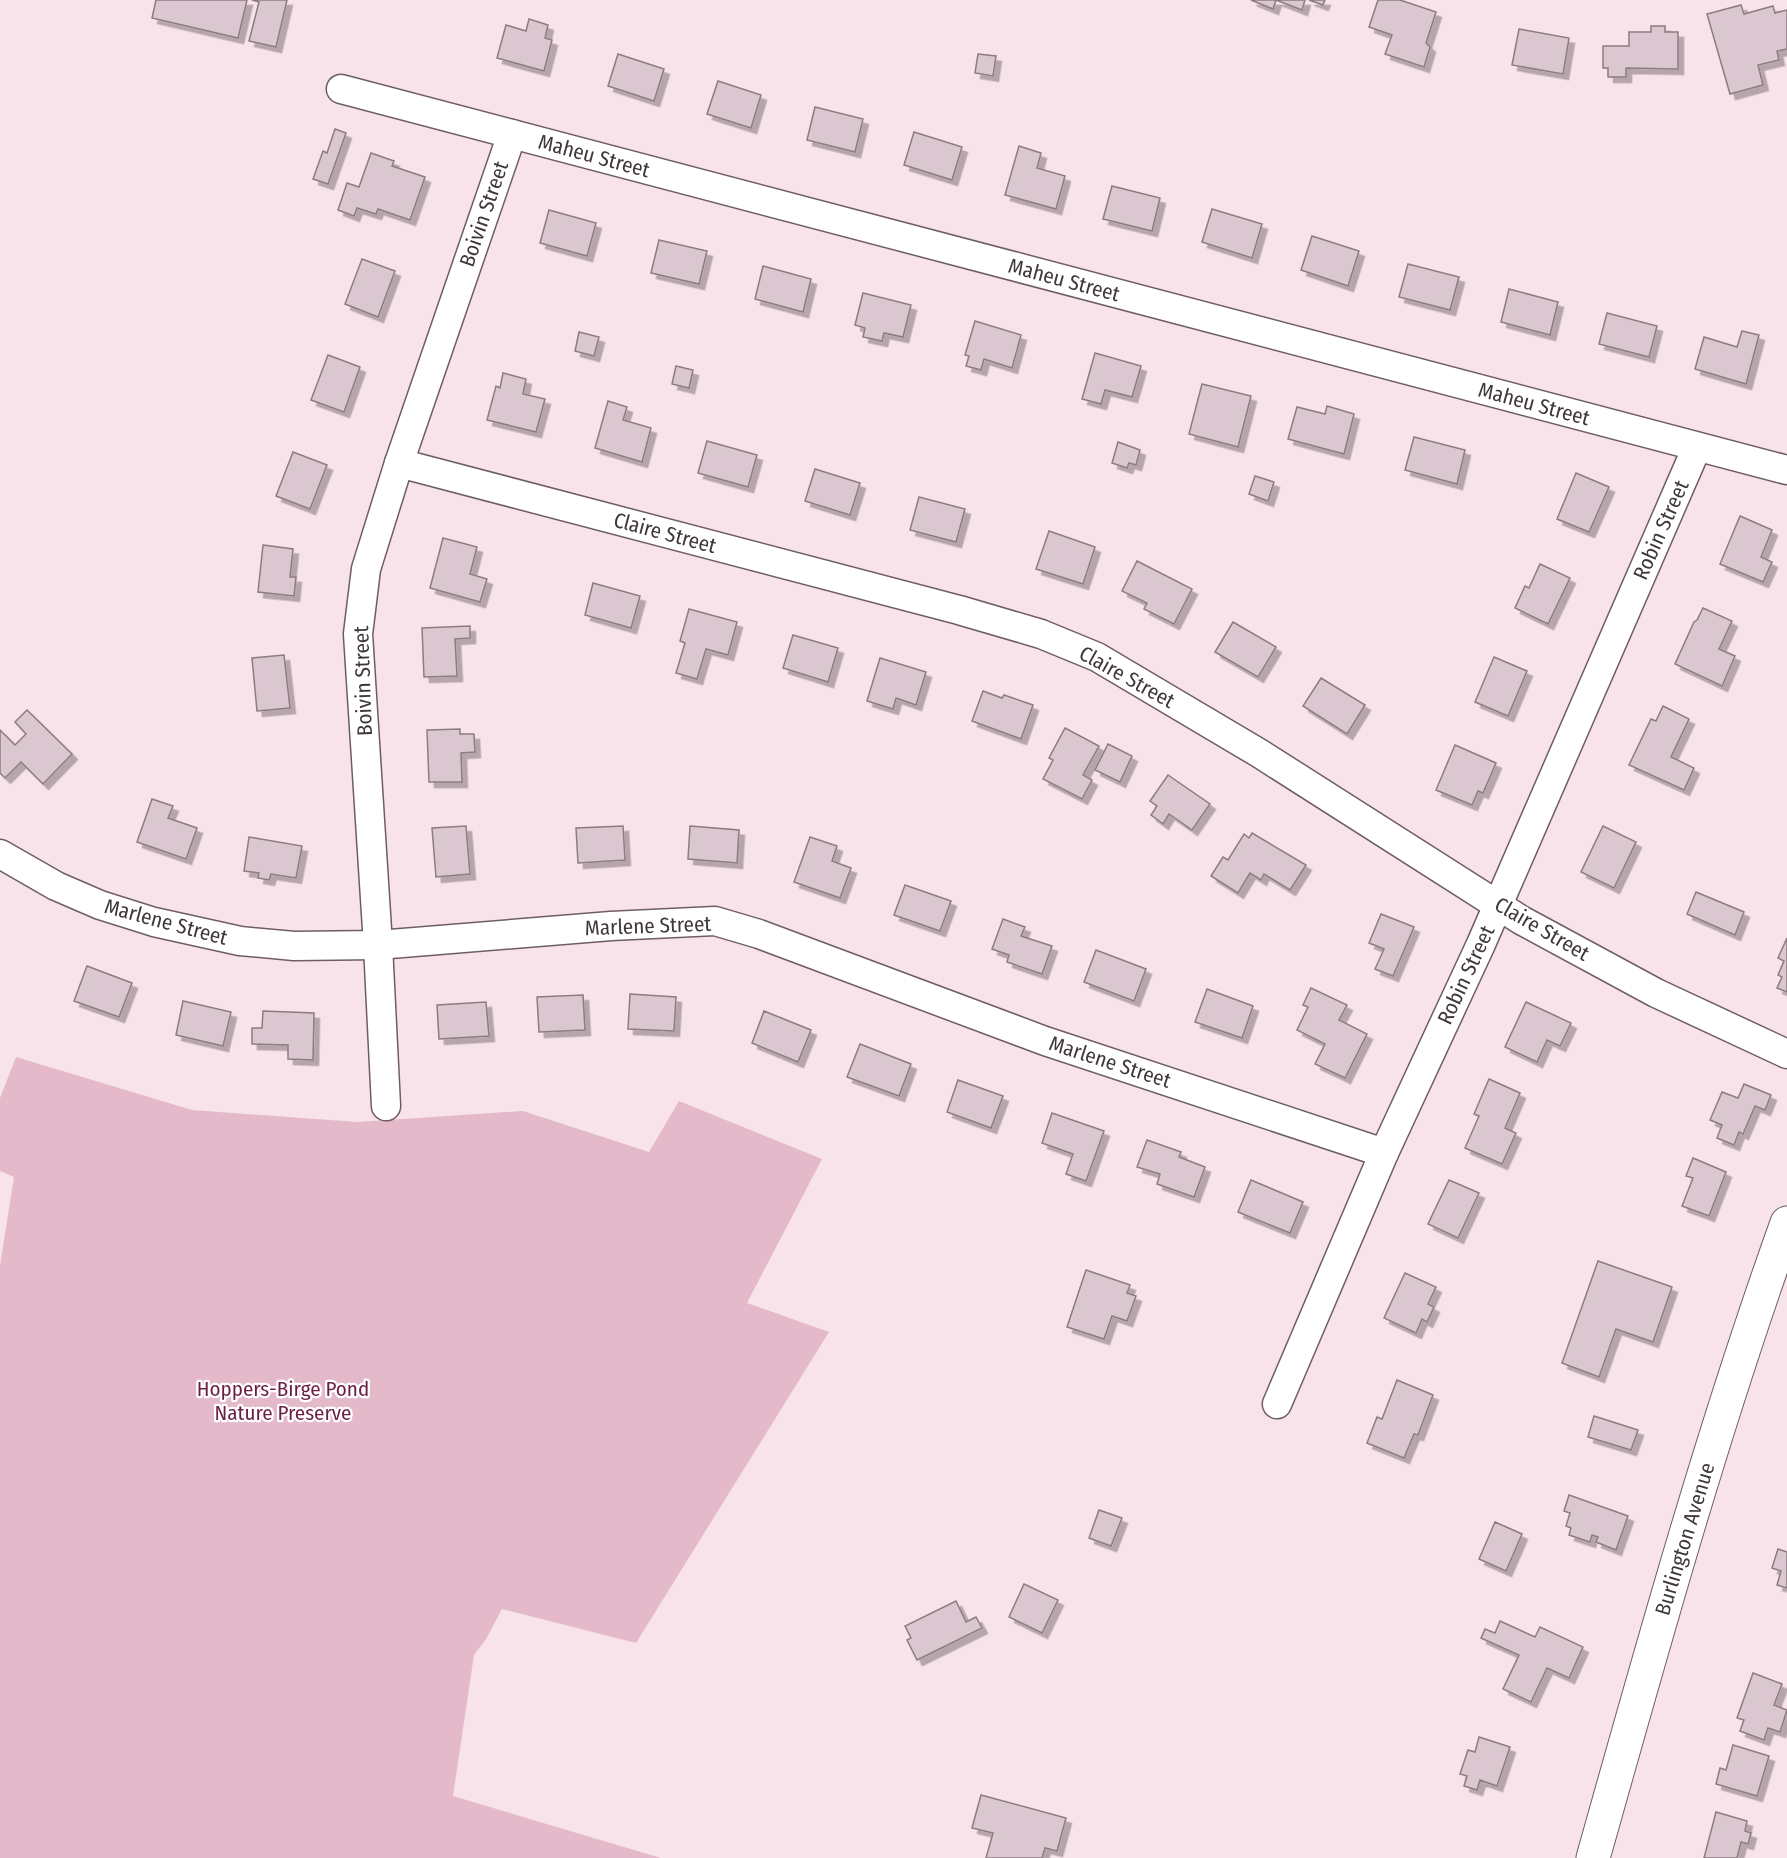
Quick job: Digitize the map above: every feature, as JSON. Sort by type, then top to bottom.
[{"type":"main road","name":"Burlington Avenue","points":[[1593,1858],[1674,1573],[1750,1326],[1787,1223]]},
{"type":"street","name":"Maheu Street","points":[[341,89],[1787,470]]},
{"type":"street","name":"Boivin Street","points":[[386,1106],[358,634],[366,569],[399,464],[512,134]]},
{"type":"street","name":"Robin Street","points":[[1276,1404],[1384,1153],[1498,905],[1697,447]]},
{"type":"street","name":"Claire Street","points":[[399,464],[959,609],[1041,634],[1097,657],[1269,759],[1521,920],[1656,993],[1787,1054]]},
{"type":"street","name":"Marlene Street","points":[[0,854],[56,886],[100,905],[154,922],[240,941],[294,946],[378,945],[610,926],[715,921],[759,934],[1045,1041],[1384,1153]]},
{"type":"green space","name":"Hoppers-Birge Pond Nature Preserve","points":[[16,1057],[192,1110],[358,1122],[523,1111],[649,1152],[679,1101],[822,1159],[747,1303],[829,1332],[636,1643],[502,1609],[486,1639],[474,1655],[453,1796],[661,1858],[0,1858],[0,1266],[14,1177],[0,1171],[0,1098]]},
{"type":"building","points":[[156,0],[247,0],[238,38],[152,18]]},
{"type":"building","points":[[252,0],[287,0],[276,47],[249,41],[259,2]]},
{"type":"building","points":[[1251,0],[1276,0],[1273,9]]},
{"type":"building","points":[[1276,0],[1305,0],[1302,10]]},
{"type":"building","points":[[1309,0],[1325,0],[1323,5]]},
{"type":"building","points":[[1378,0],[1400,0],[1436,12],[1426,43],[1430,47],[1424,67],[1385,54],[1392,35],[1369,27]]},
{"type":"building","points":[[1741,5],[1744,14],[1773,6],[1775,13],[1787,10],[1787,49],[1777,51],[1779,60],[1758,65],[1763,85],[1730,94],[1707,14]]},
{"type":"building","points":[[529,19],[548,25],[545,38],[552,40],[544,71],[497,58],[506,25],[526,31]]},
{"type":"building","points":[[1651,26],[1665,26],[1665,32],[1678,32],[1678,69],[1626,68],[1626,77],[1608,77],[1608,68],[1603,68],[1603,46],[1629,46],[1629,32],[1651,32]]},
{"type":"building","points":[[1519,29],[1569,38],[1563,74],[1512,65]]},
{"type":"building","points":[[618,54],[664,69],[654,101],[608,86]]},
{"type":"building","points":[[978,54],[996,56],[993,76],[975,73]]},
{"type":"building","points":[[718,81],[761,95],[751,128],[707,114]]},
{"type":"building","points":[[815,107],[863,119],[855,152],[807,140]]},
{"type":"building","points":[[335,129],[346,133],[328,184],[313,179],[323,151],[327,153]]},
{"type":"building","points":[[914,132],[962,147],[952,180],[904,165]]},
{"type":"building","points":[[1019,146],[1041,153],[1037,168],[1065,176],[1056,209],[1005,195]]},
{"type":"building","points":[[371,153],[394,161],[392,166],[425,177],[410,220],[378,209],[376,214],[357,208],[354,216],[338,210],[347,183],[359,187]]},
{"type":"building","points":[[1112,186],[1160,198],[1152,231],[1103,219]]},
{"type":"building","points":[[1212,209],[1262,224],[1252,258],[1202,242]]},
{"type":"building","points":[[549,210],[596,223],[587,256],[540,243]]},
{"type":"building","points":[[1312,236],[1359,251],[1348,286],[1301,270]]},
{"type":"building","points":[[659,240],[707,251],[699,284],[651,273]]},
{"type":"building","points":[[362,259],[395,271],[378,317],[345,304]]},
{"type":"building","points":[[1408,264],[1459,277],[1450,310],[1399,297]]},
{"type":"building","points":[[763,266],[811,279],[803,312],[755,299]]},
{"type":"building","points":[[1509,289],[1558,302],[1550,335],[1501,322]]},
{"type":"building","points":[[863,293],[911,305],[903,337],[884,333],[882,341],[863,337],[865,328],[855,325]]},
{"type":"building","points":[[1607,313],[1657,326],[1649,357],[1599,344]]},
{"type":"building","points":[[975,321],[1021,335],[1012,368],[984,359],[981,370],[966,366],[969,356],[965,355]]},
{"type":"building","points":[[1742,331],[1759,335],[1746,384],[1695,369],[1704,337],[1737,347]]},
{"type":"building","points":[[579,332],[599,337],[594,356],[575,351]]},
{"type":"building","points":[[1095,353],[1141,366],[1132,397],[1105,390],[1101,404],[1082,399]]},
{"type":"building","points":[[328,355],[360,367],[344,412],[311,400]]},
{"type":"building","points":[[676,366],[693,370],[689,388],[672,384]]},
{"type":"building","points":[[503,373],[526,379],[523,394],[545,399],[536,432],[487,420],[496,386],[500,388]]},
{"type":"building","points":[[1202,384],[1251,396],[1238,447],[1189,434]]},
{"type":"building","points":[[608,401],[627,407],[623,420],[651,428],[642,462],[595,448]]},
{"type":"building","points":[[1327,406],[1354,414],[1344,454],[1288,439],[1297,407],[1325,414]]},
{"type":"building","points":[[1414,437],[1465,450],[1457,484],[1405,470]]},
{"type":"building","points":[[707,441],[757,455],[748,487],[698,473]]},
{"type":"building","points":[[1118,442],[1140,450],[1136,465],[1129,463],[1127,468],[1112,463]]},
{"type":"building","points":[[293,452],[327,465],[310,509],[276,496]]},
{"type":"building","points":[[815,469],[860,483],[850,515],[805,501]]},
{"type":"building","points":[[1576,473],[1609,487],[1589,532],[1557,519]]},
{"type":"building","points":[[1255,476],[1274,482],[1268,501],[1249,494]]},
{"type":"building","points":[[919,497],[965,509],[956,542],[910,530]]},
{"type":"building","points":[[1740,516],[1772,530],[1761,557],[1772,562],[1763,582],[1720,564]]},
{"type":"building","points":[[1049,531],[1095,547],[1083,584],[1036,569]]},
{"type":"building","points":[[443,538],[477,547],[470,574],[487,579],[480,602],[430,588]]},
{"type":"building","points":[[263,545],[293,549],[290,577],[296,577],[294,596],[258,592]]},
{"type":"building","points":[[1137,561],[1192,589],[1174,624],[1144,609],[1147,603],[1122,591]]},
{"type":"building","points":[[1540,564],[1570,578],[1548,624],[1515,608],[1525,586],[1529,588]]},
{"type":"building","points":[[593,583],[640,596],[631,628],[585,615]]},
{"type":"building","points":[[1703,608],[1732,621],[1719,649],[1735,656],[1722,686],[1675,664]]},
{"type":"building","points":[[689,609],[737,622],[728,655],[706,649],[697,679],[676,673],[685,643],[680,641]]},
{"type":"building","points":[[1233,622],[1276,647],[1258,677],[1215,652]]},
{"type":"building","points":[[470,626],[470,638],[455,639],[457,676],[424,677],[422,628]]},
{"type":"building","points":[[793,635],[838,648],[828,682],[783,668]]},
{"type":"building","points":[[284,655],[290,708],[257,711],[252,658]]},
{"type":"building","points":[[1494,657],[1527,671],[1508,716],[1475,702]]},
{"type":"building","points":[[880,658],[926,672],[916,705],[896,698],[893,709],[867,701]]},
{"type":"building","points":[[1321,678],[1365,705],[1347,734],[1303,706]]},
{"type":"building","points":[[983,691],[1002,698],[1004,695],[1033,705],[1021,739],[972,721]]},
{"type":"building","points":[[1663,706],[1689,719],[1671,757],[1694,768],[1684,790],[1629,765],[1651,719],[1656,721]]},
{"type":"building","points":[[27,710],[72,754],[43,784],[21,762],[5,778],[0,773],[0,730],[15,745],[26,734],[15,722]]},
{"type":"building","points":[[1065,728],[1099,746],[1083,775],[1092,780],[1082,799],[1043,779],[1053,760],[1049,758]]},
{"type":"building","points":[[460,729],[460,734],[474,734],[475,752],[461,753],[462,782],[429,782],[427,730]]},
{"type":"building","points":[[1108,744],[1132,756],[1120,782],[1095,770]]},
{"type":"building","points":[[1455,745],[1496,763],[1483,793],[1478,791],[1472,805],[1436,790]]},
{"type":"building","points":[[1168,775],[1210,804],[1192,830],[1169,814],[1163,824],[1151,815],[1157,806],[1150,801]]},
{"type":"building","points":[[152,799],[173,806],[168,818],[197,828],[186,859],[137,842]]},
{"type":"building","points":[[466,826],[470,874],[436,877],[432,828]]},
{"type":"building","points":[[623,826],[625,860],[578,863],[576,828]]},
{"type":"building","points":[[690,826],[739,830],[737,863],[688,859]]},
{"type":"building","points":[[1603,826],[1636,842],[1614,888],[1581,872]]},
{"type":"building","points":[[1252,833],[1306,865],[1290,890],[1264,874],[1261,880],[1250,873],[1238,893],[1211,876],[1223,857],[1228,860],[1244,834],[1249,838]]},
{"type":"building","points":[[249,837],[302,846],[296,878],[271,874],[269,880],[258,878],[259,873],[244,871]]},
{"type":"building","points":[[810,837],[837,846],[832,861],[851,868],[840,898],[794,882]]},
{"type":"building","points":[[905,885],[951,901],[940,931],[894,915]]},
{"type":"building","points":[[1696,892],[1744,912],[1735,935],[1687,914]]},
{"type":"building","points":[[1381,914],[1414,927],[1393,976],[1375,969],[1384,949],[1369,943]]},
{"type":"building","points":[[1003,919],[1025,927],[1021,936],[1052,946],[1042,974],[1007,962],[1009,955],[992,949]]},
{"type":"building","points":[[1787,938],[1787,992],[1777,988],[1782,977],[1778,975],[1784,961],[1778,958]]},
{"type":"building","points":[[1096,950],[1146,969],[1134,1001],[1084,982]]},
{"type":"building","points":[[87,966],[132,983],[119,1017],[74,1001]]},
{"type":"building","points":[[1311,988],[1347,1005],[1339,1020],[1367,1034],[1345,1078],[1315,1064],[1325,1044],[1297,1030],[1308,1007],[1303,1005]]},
{"type":"building","points":[[1207,989],[1253,1006],[1242,1038],[1195,1022]]},
{"type":"building","points":[[630,994],[676,997],[674,1031],[628,1029]]},
{"type":"building","points":[[583,995],[585,1030],[539,1032],[537,997]]},
{"type":"building","points":[[183,1001],[231,1012],[223,1046],[176,1035]]},
{"type":"building","points":[[486,1002],[489,1036],[439,1039],[437,1005]]},
{"type":"building","points":[[1526,1002],[1571,1023],[1560,1046],[1547,1040],[1537,1062],[1505,1047]]},
{"type":"building","points":[[263,1011],[314,1013],[313,1060],[288,1059],[288,1045],[252,1044],[252,1028],[262,1028]]},
{"type":"building","points":[[764,1011],[811,1030],[798,1062],[752,1043]]},
{"type":"building","points":[[860,1044],[911,1064],[899,1096],[847,1077]]},
{"type":"building","points":[[1489,1079],[1520,1093],[1505,1128],[1516,1133],[1502,1164],[1465,1148],[1479,1116],[1474,1114]]},
{"type":"building","points":[[958,1080],[1003,1096],[991,1128],[947,1112]]},
{"type":"building","points":[[1744,1084],[1771,1095],[1765,1110],[1755,1106],[1743,1134],[1739,1132],[1734,1145],[1717,1138],[1722,1125],[1710,1120],[1722,1092],[1738,1098]]},
{"type":"building","points":[[1052,1113],[1104,1131],[1086,1181],[1066,1174],[1073,1154],[1042,1143]]},
{"type":"building","points":[[1147,1140],[1181,1152],[1179,1157],[1205,1167],[1194,1197],[1157,1184],[1160,1174],[1137,1167]]},
{"type":"building","points":[[1693,1158],[1726,1172],[1709,1216],[1682,1206],[1693,1178],[1686,1176]]},
{"type":"building","points":[[1251,1180],[1303,1202],[1290,1233],[1238,1212]]},
{"type":"building","points":[[1449,1180],[1479,1193],[1458,1238],[1428,1224]]},
{"type":"building","points":[[1598,1261],[1672,1287],[1653,1342],[1616,1329],[1599,1377],[1562,1363]]},
{"type":"building","points":[[1086,1270],[1130,1285],[1127,1293],[1136,1296],[1127,1321],[1112,1316],[1104,1339],[1067,1327]]},
{"type":"building","points":[[1405,1273],[1436,1287],[1428,1304],[1434,1307],[1427,1322],[1422,1319],[1416,1333],[1384,1318]]},
{"type":"building","points":[[1397,1380],[1433,1395],[1418,1435],[1414,1434],[1404,1458],[1367,1443],[1377,1417],[1382,1419]]},
{"type":"building","points":[[1594,1416],[1638,1430],[1631,1450],[1588,1437]]},
{"type":"building","points":[[1569,1495],[1628,1516],[1616,1550],[1596,1542],[1598,1537],[1592,1535],[1590,1542],[1569,1535],[1571,1528],[1566,1526],[1570,1513],[1564,1511]]},
{"type":"building","points":[[1099,1510],[1122,1518],[1111,1546],[1089,1538]]},
{"type":"building","points":[[1495,1522],[1522,1534],[1506,1571],[1479,1559]]},
{"type":"building","points":[[1778,1549],[1787,1552],[1787,1588],[1777,1585],[1781,1571],[1772,1568]]},
{"type":"building","points":[[1024,1584],[1058,1600],[1042,1633],[1009,1617]]},
{"type":"building","points":[[956,1601],[966,1622],[976,1617],[982,1628],[917,1660],[907,1640],[911,1638],[905,1626]]},
{"type":"building","points":[[1500,1621],[1535,1637],[1540,1627],[1583,1647],[1569,1678],[1547,1668],[1531,1702],[1503,1689],[1519,1655],[1481,1638],[1485,1629],[1495,1633]]},
{"type":"building","points":[[1753,1673],[1782,1684],[1774,1705],[1787,1710],[1780,1732],[1768,1728],[1764,1740],[1740,1731],[1744,1720],[1737,1718]]},
{"type":"building","points":[[1479,1737],[1510,1747],[1497,1786],[1480,1780],[1477,1790],[1464,1786],[1467,1776],[1460,1774],[1468,1750],[1475,1752]]},
{"type":"building","points":[[1733,1745],[1769,1756],[1757,1796],[1716,1784],[1720,1768],[1726,1770]]},
{"type":"building","points":[[981,1795],[1066,1818],[1057,1851],[1045,1848],[1042,1858],[986,1858],[993,1833],[972,1828]]},
{"type":"building","points":[[1716,1812],[1747,1821],[1745,1831],[1751,1833],[1748,1844],[1741,1842],[1737,1858],[1704,1858]]}]
